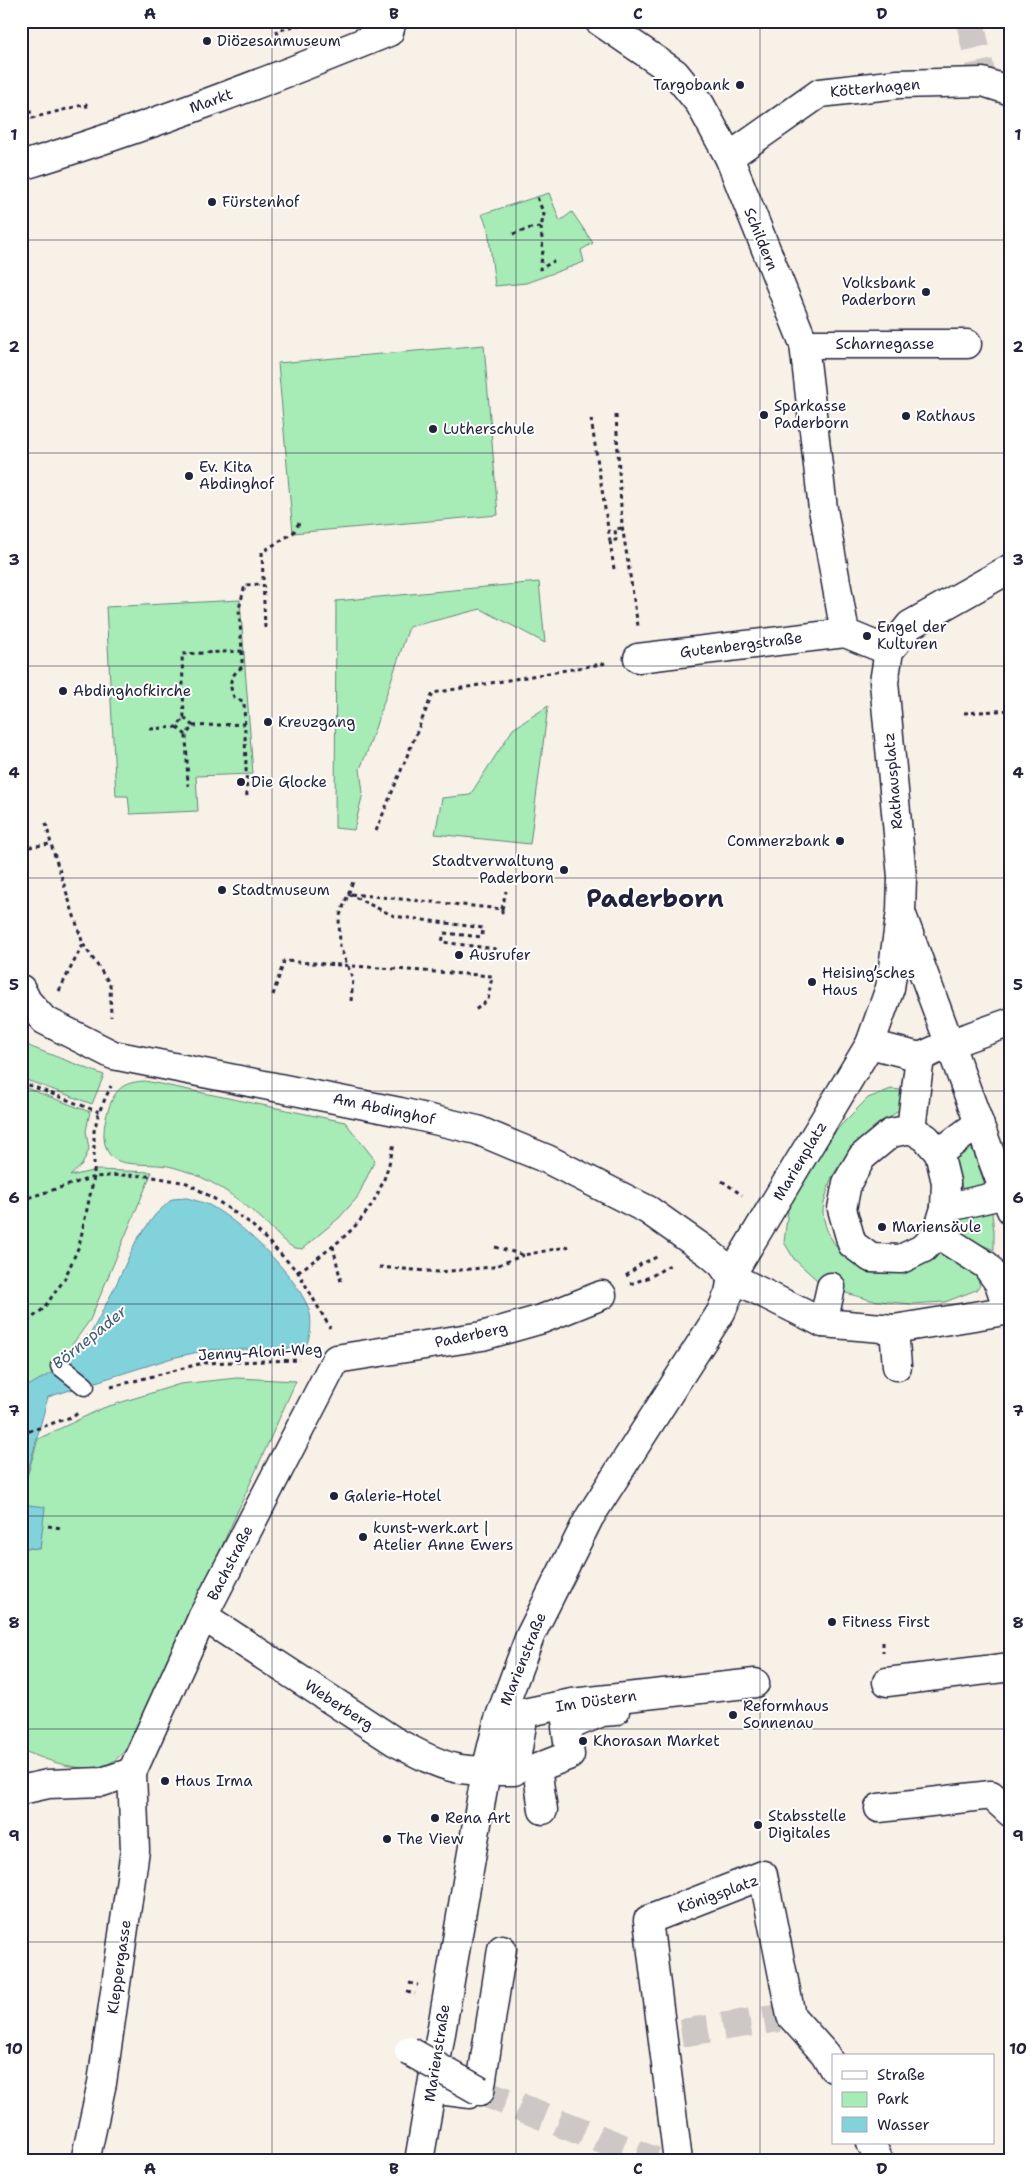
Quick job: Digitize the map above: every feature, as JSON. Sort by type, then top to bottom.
[{"type":"street","name":"Markt","points":[[21,166],[96,143],[314,63],[389,32],[392,21]]},
{"type":"street","name":"Schildern","points":[[599,22],[675,73],[700,104],[729,157],[804,344],[823,509],[845,633]]},
{"type":"street","name":"Kötterhagen","points":[[729,157],[820,94],[898,84],[983,82],[1011,91]]},
{"type":"street","name":"Scharnegasse","points":[[804,344],[967,344]]},
{"type":"street","name":"Rathausplatz","points":[[901,911],[902,877],[884,682],[889,651],[910,624],[1011,568]]},
{"type":"street","points":[[845,633],[889,651]]},
{"type":"street","name":"Gutenbergstraße","points":[[638,658],[845,633]]},
{"type":"street","points":[[901,911],[979,1124],[1002,1158],[1008,1202],[941,1221]]},
{"type":"street","name":"Marienplatz","points":[[731,1277],[870,1044],[890,988],[901,911]]},
{"type":"street","name":"Am Abdinghof","points":[[21,989],[27,1001],[44,1020],[81,1040],[124,1058],[391,1110],[477,1130],[547,1159],[648,1210],[722,1264],[731,1277]]},
{"type":"street","points":[[870,1044],[920,1057],[949,1044],[1011,1022]]},
{"type":"street","points":[[911,1129],[920,1057]]},
{"type":"street","points":[[938,1153],[979,1124]]},
{"type":"street","points":[[911,1129],[926,1138],[938,1153],[946,1182],[941,1221],[924,1248],[901,1259],[871,1258],[849,1251],[842,1209],[847,1183],[862,1157],[891,1133],[911,1129]]},
{"type":"street","points":[[731,1277],[812,1317],[894,1329],[1010,1310],[999,1283],[986,1265],[941,1221]]},
{"type":"street","name":"Marienstraße","points":[[419,2161],[486,1771],[498,1722],[519,1663],[538,1620],[589,1518],[721,1312],[729,1293],[731,1277]]},
{"type":"street","points":[[812,1317],[832,1287]]},
{"type":"street","name":"Paderberg","points":[[336,1359],[482,1336],[542,1319],[602,1295]]},
{"type":"street","points":[[894,1329],[896,1366]]},
{"type":"street","name":"Bachstraße","points":[[132,1772],[203,1616],[336,1359]]},
{"type":"street","name":"Weberberg","points":[[203,1616],[416,1753],[454,1768],[486,1771]]},
{"type":"street","points":[[888,1682],[1011,1667]]},
{"type":"street","name":"Im Düstern","points":[[486,1771],[514,1772],[524,1713],[572,1703],[756,1689],[602,1712],[566,1727],[570,1754],[537,1768],[544,1810]]},
{"type":"street","points":[[21,1790],[48,1784],[102,1782],[132,1772]]},
{"type":"street","name":"Kleppergasse","points":[[85,2161],[102,2083],[135,1850],[132,1772]]},
{"type":"street","points":[[879,1808],[992,1795],[1011,1812]]},
{"type":"street","name":"Königsplatz","points":[[678,2161],[671,2035],[648,1920],[763,1875],[785,2017],[825,2054],[832,2066]]},
{"type":"street","points":[[409,2051],[475,2095],[502,1949]]},
{"type":"street","points":[[871,2144],[879,2161]]},
{"type":"lane","points":[[60,1366],[85,1386]]},
{"type":"lane","points":[[430,2094],[475,2095]]},
{"type":"path","points":[[286,29],[312,21]]},
{"type":"path","points":[[21,78],[32,118],[86,104],[96,143]]},
{"type":"path","points":[[536,195],[544,214],[540,269],[554,261]]},
{"type":"path","points":[[513,234],[531,228],[542,227]]},
{"type":"path","points":[[616,415],[622,528],[638,626]]},
{"type":"path","points":[[591,418],[614,569]]},
{"type":"path","points":[[264,628],[262,552],[293,533],[298,523]]},
{"type":"path","points":[[610,541],[616,540],[615,529],[622,528]]},
{"type":"path","points":[[247,800],[244,702],[234,697],[230,686],[232,675],[242,667],[239,608],[245,585],[262,584]]},
{"type":"path","points":[[177,727],[184,718],[182,654],[242,651]]},
{"type":"path","points":[[376,831],[433,693],[638,658]]},
{"type":"path","points":[[964,713],[1011,710]]},
{"type":"path","points":[[184,718],[193,726],[244,724]]},
{"type":"path","points":[[188,786],[186,736],[193,726]]},
{"type":"path","points":[[150,728],[177,727],[186,736]]},
{"type":"path","points":[[46,823],[83,944],[110,984]]},
{"type":"path","points":[[21,848],[51,844]]},
{"type":"path","points":[[352,1001],[353,979],[340,947],[339,918],[354,879]]},
{"type":"path","points":[[502,914],[506,891]]},
{"type":"path","points":[[348,894],[502,909]]},
{"type":"path","points":[[348,894],[394,916],[483,928],[482,937],[444,933],[442,942],[496,949]]},
{"type":"path","points":[[44,1020],[83,944]]},
{"type":"path","points":[[273,995],[284,961],[492,976],[488,1000],[474,1011]]},
{"type":"path","points":[[21,1327],[43,1308],[64,1280],[79,1246],[94,1177],[94,1131],[99,1112],[124,1058]]},
{"type":"path","points":[[21,1082],[99,1112]]},
{"type":"path","points":[[298,1272],[350,1232],[373,1206],[390,1163]]},
{"type":"path","points":[[21,1200],[94,1177],[148,1176],[187,1183],[250,1223],[298,1272],[330,1327],[336,1359]]},
{"type":"path","points":[[602,1295],[641,1264],[665,1253],[680,1233]]},
{"type":"path","points":[[333,1246],[341,1282]]},
{"type":"path","points":[[379,1267],[439,1272],[493,1267],[524,1255],[571,1246]]},
{"type":"path","points":[[495,1247],[524,1255]]},
{"type":"path","points":[[650,1277],[662,1270]]},
{"type":"path","name":"Jenny-Aloni-Weg","points":[[110,1387],[203,1363],[336,1359]]},
{"type":"path","points":[[21,1434],[74,1416],[81,1410]]},
{"type":"path","points":[[48,1526],[61,1528]]},
{"type":"path","points":[[407,1992],[415,1994]]},
{"type":"green space","points":[[549,193],[560,221],[572,212],[593,243],[581,250],[584,262],[526,283],[495,286],[488,229],[482,214]]},
{"type":"green space","points":[[484,345],[498,515],[293,533],[278,363]]},
{"type":"green space","points":[[539,582],[545,643],[481,609],[409,627],[360,769],[363,793],[354,830],[335,828],[336,601]]},
{"type":"green space","points":[[240,600],[253,774],[196,776],[198,811],[130,814],[128,796],[116,796],[106,607]]},
{"type":"green space","points":[[548,706],[530,844],[435,834],[442,798],[470,795],[513,729]]},
{"type":"green space","points":[[21,1039],[31,1047],[104,1075],[92,1104],[21,1078]]},
{"type":"green space","points":[[145,1081],[345,1122],[375,1160],[357,1198],[339,1218],[302,1249],[293,1247],[248,1207],[208,1181],[168,1166],[126,1163],[116,1160],[109,1154],[104,1138],[104,1128],[112,1100],[125,1085]]},
{"type":"green space","points":[[21,1086],[90,1112],[86,1131],[89,1149],[82,1165],[70,1176],[97,1170],[152,1172],[90,1320],[40,1389],[21,1442]]},
{"type":"green space","points":[[891,1089],[900,1090],[905,1099],[899,1109],[865,1136],[837,1169],[830,1182],[824,1205],[825,1225],[831,1238],[849,1259],[873,1271],[886,1273],[900,1272],[916,1266],[941,1251],[976,1276],[980,1285],[976,1290],[945,1302],[911,1304],[870,1300],[843,1292],[817,1280],[794,1259],[784,1242],[789,1201],[814,1160],[841,1125],[868,1098]]},
{"type":"green space","points":[[967,1140],[988,1193],[965,1199],[952,1150]]},
{"type":"green space","points":[[991,1204],[994,1250],[954,1233],[963,1211]]},
{"type":"green space","points":[[237,1378],[296,1381],[135,1740],[112,1762],[90,1768],[66,1765],[21,1750],[21,1547],[40,1549],[44,1508],[21,1504],[21,1497],[38,1439],[103,1408],[180,1384]]},
{"type":"water","name":"Börnepader","points":[[187,1198],[209,1205],[236,1223],[279,1264],[291,1279],[310,1312],[311,1328],[305,1348],[207,1350],[172,1358],[48,1397],[21,1497],[21,1439],[26,1408],[21,1409],[21,1390],[56,1370],[92,1331],[136,1241],[155,1215],[172,1199]]},
{"type":"water","points":[[21,1504],[45,1507],[40,1549],[21,1547]]},
{"type":"tunnel","points":[[970,21],[983,82]]},
{"type":"tunnel","points":[[681,2033],[779,2018]]},
{"type":"tunnel","points":[[480,2091],[655,2161]]},
{"type":"place","name":"Diözesanmuseum","points":[[207,41]]},
{"type":"place","name":"Targobank","points":[[740,85]]},
{"type":"place","name":"Fürstenhof","points":[[212,202]]},
{"type":"place","name":"Volksbank Paderborn","points":[[926,292]]},
{"type":"place","name":"Sparkasse Paderborn","points":[[764,415]]},
{"type":"place","name":"Rathaus","points":[[906,416]]},
{"type":"place","name":"Lutherschule","points":[[433,429]]},
{"type":"place","name":"Ev. Kita Abdinghof","points":[[189,476]]},
{"type":"place","name":"Engel der Kulturen","points":[[867,636]]},
{"type":"place","name":"Abdinghofkirche","points":[[63,691]]},
{"type":"place","name":"Kreuzgang","points":[[268,722]]},
{"type":"place","name":"Die Glocke","points":[[241,782]]},
{"type":"place","name":"Commerzbank","points":[[840,841]]},
{"type":"place","name":"Stadtverwaltung Paderborn","points":[[564,870]]},
{"type":"place","name":"Stadtmuseum","points":[[222,890]]},
{"type":"place","name":"Ausrufer","points":[[459,955]]},
{"type":"place","name":"Heising’sches Haus","points":[[812,982]]},
{"type":"place","name":"Mariensäule","points":[[882,1227]]},
{"type":"place","name":"Galerie-Hotel","points":[[334,1496]]},
{"type":"place","name":"kunst-werk.art | Atelier Anne Ewers","points":[[363,1537]]},
{"type":"place","name":"Fitness First","points":[[832,1622]]},
{"type":"place","name":"Reformhaus Sonnenau","points":[[733,1715]]},
{"type":"place","name":"Khorasan Market","points":[[583,1741]]},
{"type":"place","name":"Haus Irma","points":[[165,1781]]},
{"type":"place","name":"Rena Art","points":[[435,1818]]},
{"type":"place","name":"Stabsstelle Digitales","points":[[758,1825]]},
{"type":"place","name":"The View","points":[[387,1839]]},
{"type":"district","name":"Paderborn","points":[[655,898]]}]
